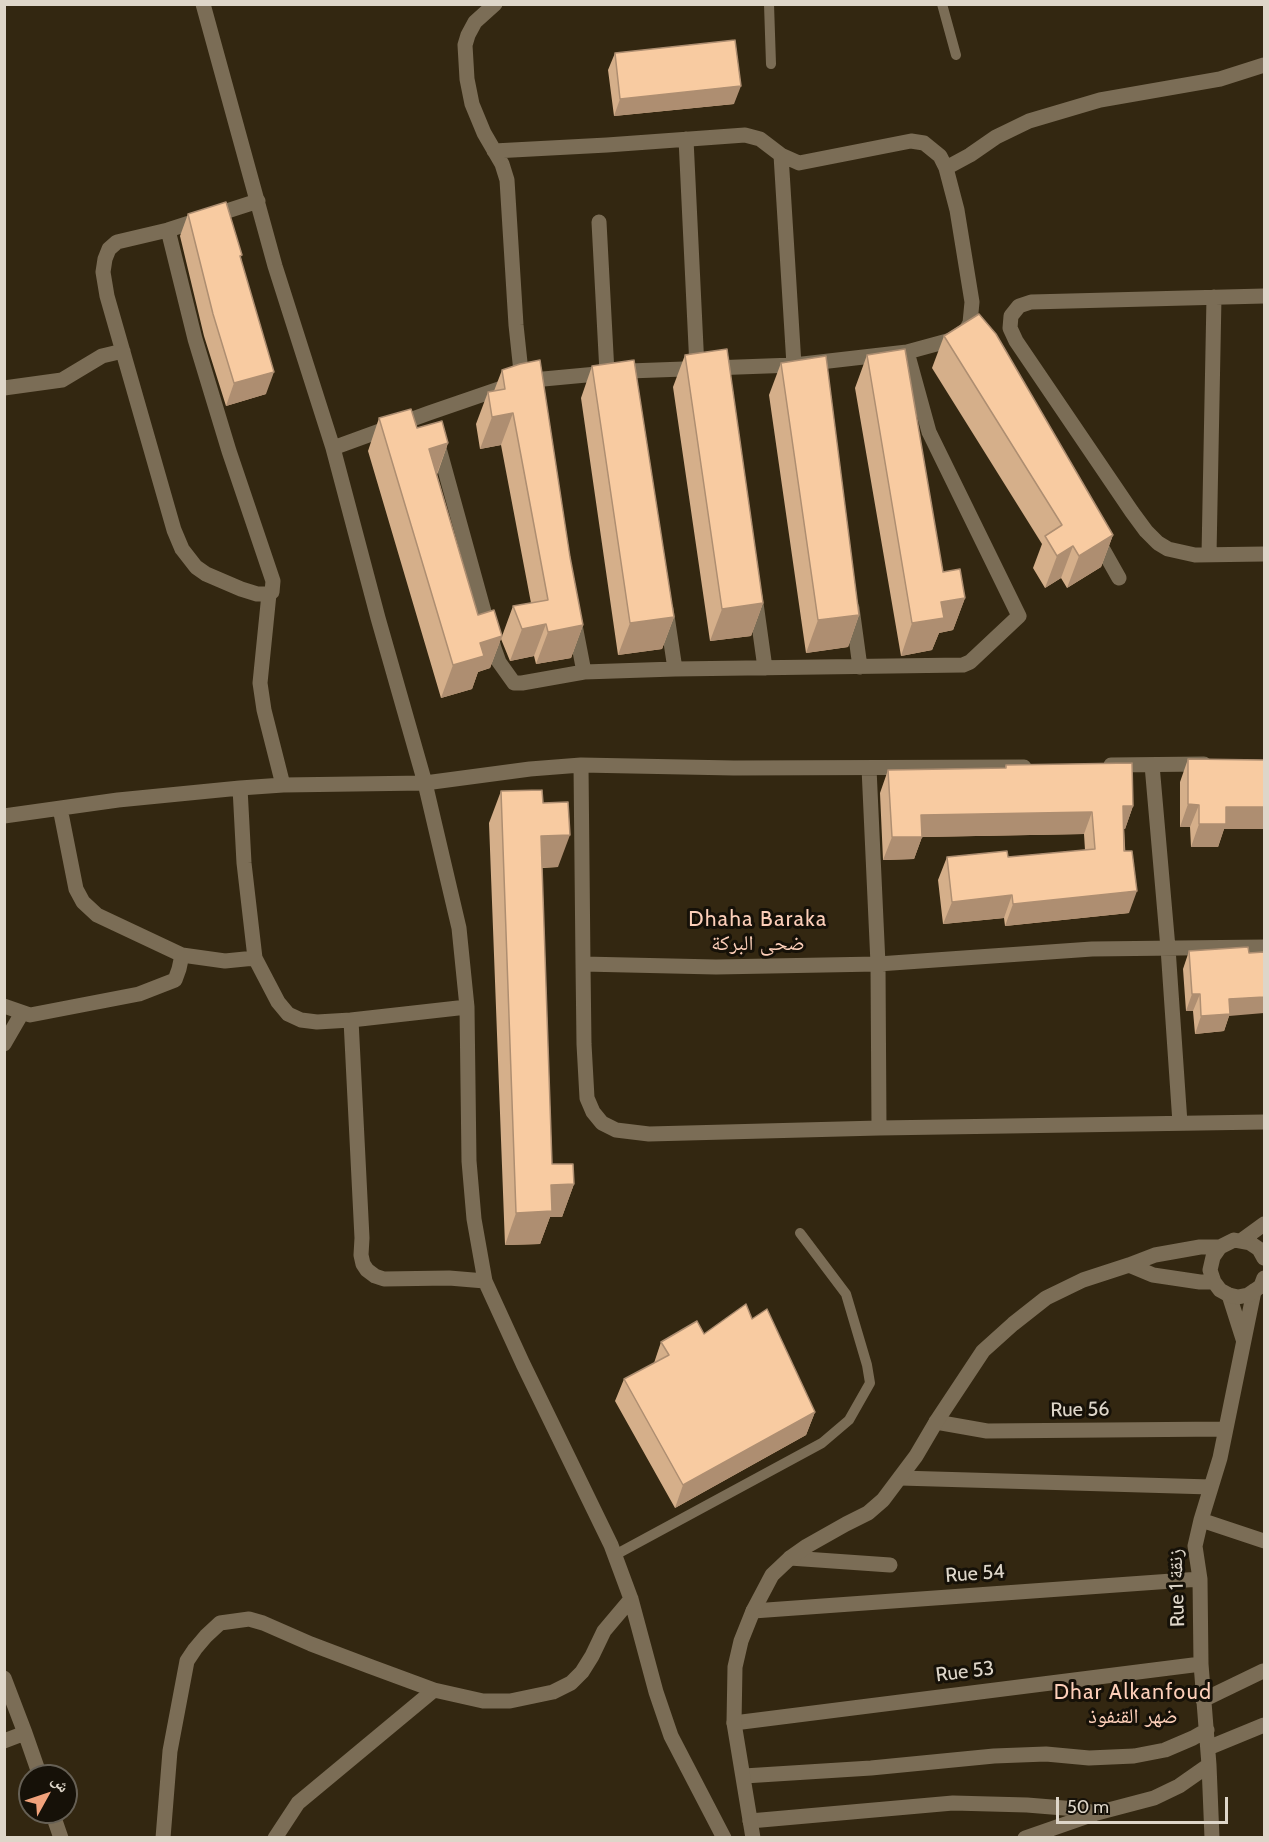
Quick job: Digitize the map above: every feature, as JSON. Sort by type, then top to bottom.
[{"type":"street","points":[[203,4],[275,266],[333,448],[378,618],[426,783],[459,928],[467,1007],[469,1161],[474,1220],[485,1281],[615,1555],[631,1599],[656,1692],[672,1736],[724,1838]]},
{"type":"street","points":[[495,4],[475,22],[465,45],[467,79],[471,104],[502,164],[507,180],[515,314],[532,384]]},
{"type":"street","points":[[946,168],[996,137],[1029,121],[1100,100],[1220,79],[1264,65]]},
{"type":"street","points":[[333,448],[429,413],[532,384],[607,373],[630,377],[697,368],[726,373],[794,365],[823,367],[907,352],[951,340],[966,330],[970,323],[972,302],[957,210],[946,168],[940,156],[924,143],[911,141],[807,162],[781,156],[760,139],[745,135],[494,151]]},
{"type":"street","points":[[686,139],[697,368]]},
{"type":"street","points":[[781,156],[794,365]]},
{"type":"street","points":[[258,201],[168,230],[117,242],[109,249],[103,272],[107,296],[174,530],[182,549],[196,567],[206,574],[241,589],[257,594],[269,594]]},
{"type":"street","points":[[599,222],[607,373]]},
{"type":"street","points":[[168,230],[195,339],[229,451],[273,581],[272,592],[269,594],[260,683],[264,710],[283,784]]},
{"type":"street","points":[[1264,296],[1031,302],[1019,306],[1011,316],[1010,328],[1016,341],[1146,531],[1168,549],[1189,554],[1264,554]]},
{"type":"street","points":[[1209,555],[1214,297]]},
{"type":"street","points":[[966,330],[978,344]]},
{"type":"street","points":[[4,388],[62,380],[102,356],[123,351]]},
{"type":"street","points":[[429,413],[499,662],[514,683],[584,672],[963,665],[995,640],[1019,616],[929,432],[907,352]]},
{"type":"street","points":[[1090,529],[1119,578]]},
{"type":"street","points":[[754,587],[765,668]]},
{"type":"street","points":[[851,596],[860,666]]},
{"type":"street","points":[[664,600],[675,669]]},
{"type":"street","points":[[572,609],[584,672]]},
{"type":"street","points":[[1094,766],[1220,764]]},
{"type":"street","points":[[581,765],[584,1044],[587,1098],[593,1112],[602,1123],[616,1130],[649,1134],[1264,1122]]},
{"type":"street","points":[[4,816],[118,800],[283,784],[426,783],[530,769],[581,765],[734,768],[1036,767]]},
{"type":"street","points":[[1152,765],[1180,1123]]},
{"type":"street","points":[[869,768],[878,964],[879,1128]]},
{"type":"street","points":[[240,788],[244,863],[255,958],[278,1002],[288,1014],[301,1020],[316,1022],[467,1007]]},
{"type":"street","points":[[60,808],[76,889],[82,902],[97,915],[182,955],[225,961],[255,958]]},
{"type":"street","points":[[583,964],[716,967],[878,964],[1092,949],[1264,947]]},
{"type":"street","points":[[4,1006],[30,1015],[139,994],[175,980],[182,955]]},
{"type":"street","points":[[4,1044],[22,1012]]},
{"type":"street","points":[[351,1020],[363,1264],[375,1276],[384,1279],[449,1278],[485,1281]]},
{"type":"street","points":[[1242,1240],[1264,1224]]},
{"type":"street","points":[[1264,1258],[1259,1249],[1250,1243],[1242,1240],[1227,1242],[1213,1257],[1210,1270],[1220,1290],[1229,1295],[1248,1295],[1261,1286],[1264,1278]]},
{"type":"street","points":[[753,1838],[734,1723],[735,1667],[741,1641],[753,1611],[772,1575],[790,1558],[825,1535],[868,1513],[883,1500],[916,1456],[983,1352],[1046,1298],[1083,1280],[1155,1255],[1200,1247],[1221,1247]]},
{"type":"street","points":[[1129,1265],[1153,1275],[1214,1282]]},
{"type":"street","name":"Rue 1 زنقة","points":[[1212,1838],[1207,1730],[1201,1664],[1200,1579],[1196,1546],[1201,1520],[1220,1458],[1254,1291]]},
{"type":"street","points":[[1229,1295],[1244,1342]]},
{"type":"street","name":"Rue 56","points":[[936,1422],[987,1431],[1225,1429]]},
{"type":"street","points":[[900,1478],[1211,1487]]},
{"type":"street","points":[[1201,1520],[1264,1541]]},
{"type":"street","points":[[790,1558],[890,1565]]},
{"type":"street","name":"Rue 54","points":[[753,1611],[1200,1579]]},
{"type":"street","points":[[163,1838],[170,1751],[187,1661],[206,1636],[220,1623],[249,1619],[434,1690],[483,1701],[510,1701],[553,1692],[571,1683],[582,1672],[604,1632],[631,1599]]},
{"type":"street","name":"Rue 53","points":[[734,1723],[1201,1664]]},
{"type":"street","points":[[1203,1700],[1263,1671]]},
{"type":"street","points":[[4,1678],[36,1764]]},
{"type":"street","points":[[275,1838],[298,1803],[434,1690]]},
{"type":"street","points":[[1208,1748],[1264,1725]]},
{"type":"street","points":[[744,1776],[871,1768],[994,1756],[1046,1754],[1089,1758],[1134,1756],[1165,1750],[1207,1730]]},
{"type":"street","points":[[4,1741],[25,1733]]},
{"type":"street","points":[[1025,1838],[1097,1813],[1154,1798],[1179,1786],[1209,1765]]},
{"type":"street","points":[[750,1821],[953,1803],[1027,1805],[1097,1813]]},
{"type":"lane","points":[[769,4],[771,64]]},
{"type":"lane","points":[[942,4],[956,55]]},
{"type":"lane","points":[[615,1555],[822,1443],[849,1420],[870,1383],[867,1365],[846,1294],[800,1233]]},
{"type":"building","points":[[735,40],[741,86],[620,99],[615,53]]},
{"type":"building","points":[[226,202],[274,372],[234,383],[213,314],[188,214]]},
{"type":"building","points":[[979,314],[996,334],[1113,535],[1079,556],[1073,546],[1057,556],[1045,536],[1062,525],[944,336]]},
{"type":"building","points":[[727,349],[763,603],[722,609],[685,355]]},
{"type":"building","points":[[905,349],[943,572],[960,569],[965,598],[941,602],[944,618],[912,623],[867,355]]},
{"type":"building","points":[[826,356],[859,615],[818,620],[781,363]]},
{"type":"building","points":[[540,360],[570,557],[583,625],[548,632],[546,624],[522,629],[513,606],[548,600],[513,413],[492,417],[488,392],[505,389],[502,370]]},
{"type":"building","points":[[634,360],[674,617],[630,623],[592,366]]},
{"type":"building","points":[[411,409],[417,428],[442,421],[448,443],[429,449],[478,615],[494,610],[502,636],[480,643],[484,656],[453,665],[379,418]]},
{"type":"building","points":[[1188,759],[1264,760],[1264,807],[1226,807],[1226,824],[1199,824],[1199,805],[1188,804]]},
{"type":"building","points":[[1132,763],[1133,806],[1123,806],[1124,851],[1132,851],[1137,891],[1013,904],[1012,895],[952,902],[947,857],[1007,851],[1008,857],[1095,849],[1092,812],[921,815],[922,837],[892,837],[888,770]]},
{"type":"building","points":[[542,790],[543,803],[568,802],[570,835],[541,836],[552,1164],[573,1164],[574,1184],[551,1185],[552,1211],[516,1213],[501,791]]},
{"type":"building","points":[[1248,947],[1249,953],[1264,952],[1264,997],[1229,999],[1230,1014],[1201,1016],[1200,994],[1192,994],[1189,951]]},
{"type":"building","points":[[746,1304],[752,1319],[767,1309],[815,1412],[683,1485],[624,1379],[669,1355],[661,1342],[697,1321],[704,1334]]},
{"type":"district","name":"Dhaha Baraka ضحى البركة","points":[[758,932]]},
{"type":"district","name":"Dhar Alkanfoud ضهر القنفوذ","points":[[1133,1705]]}]
